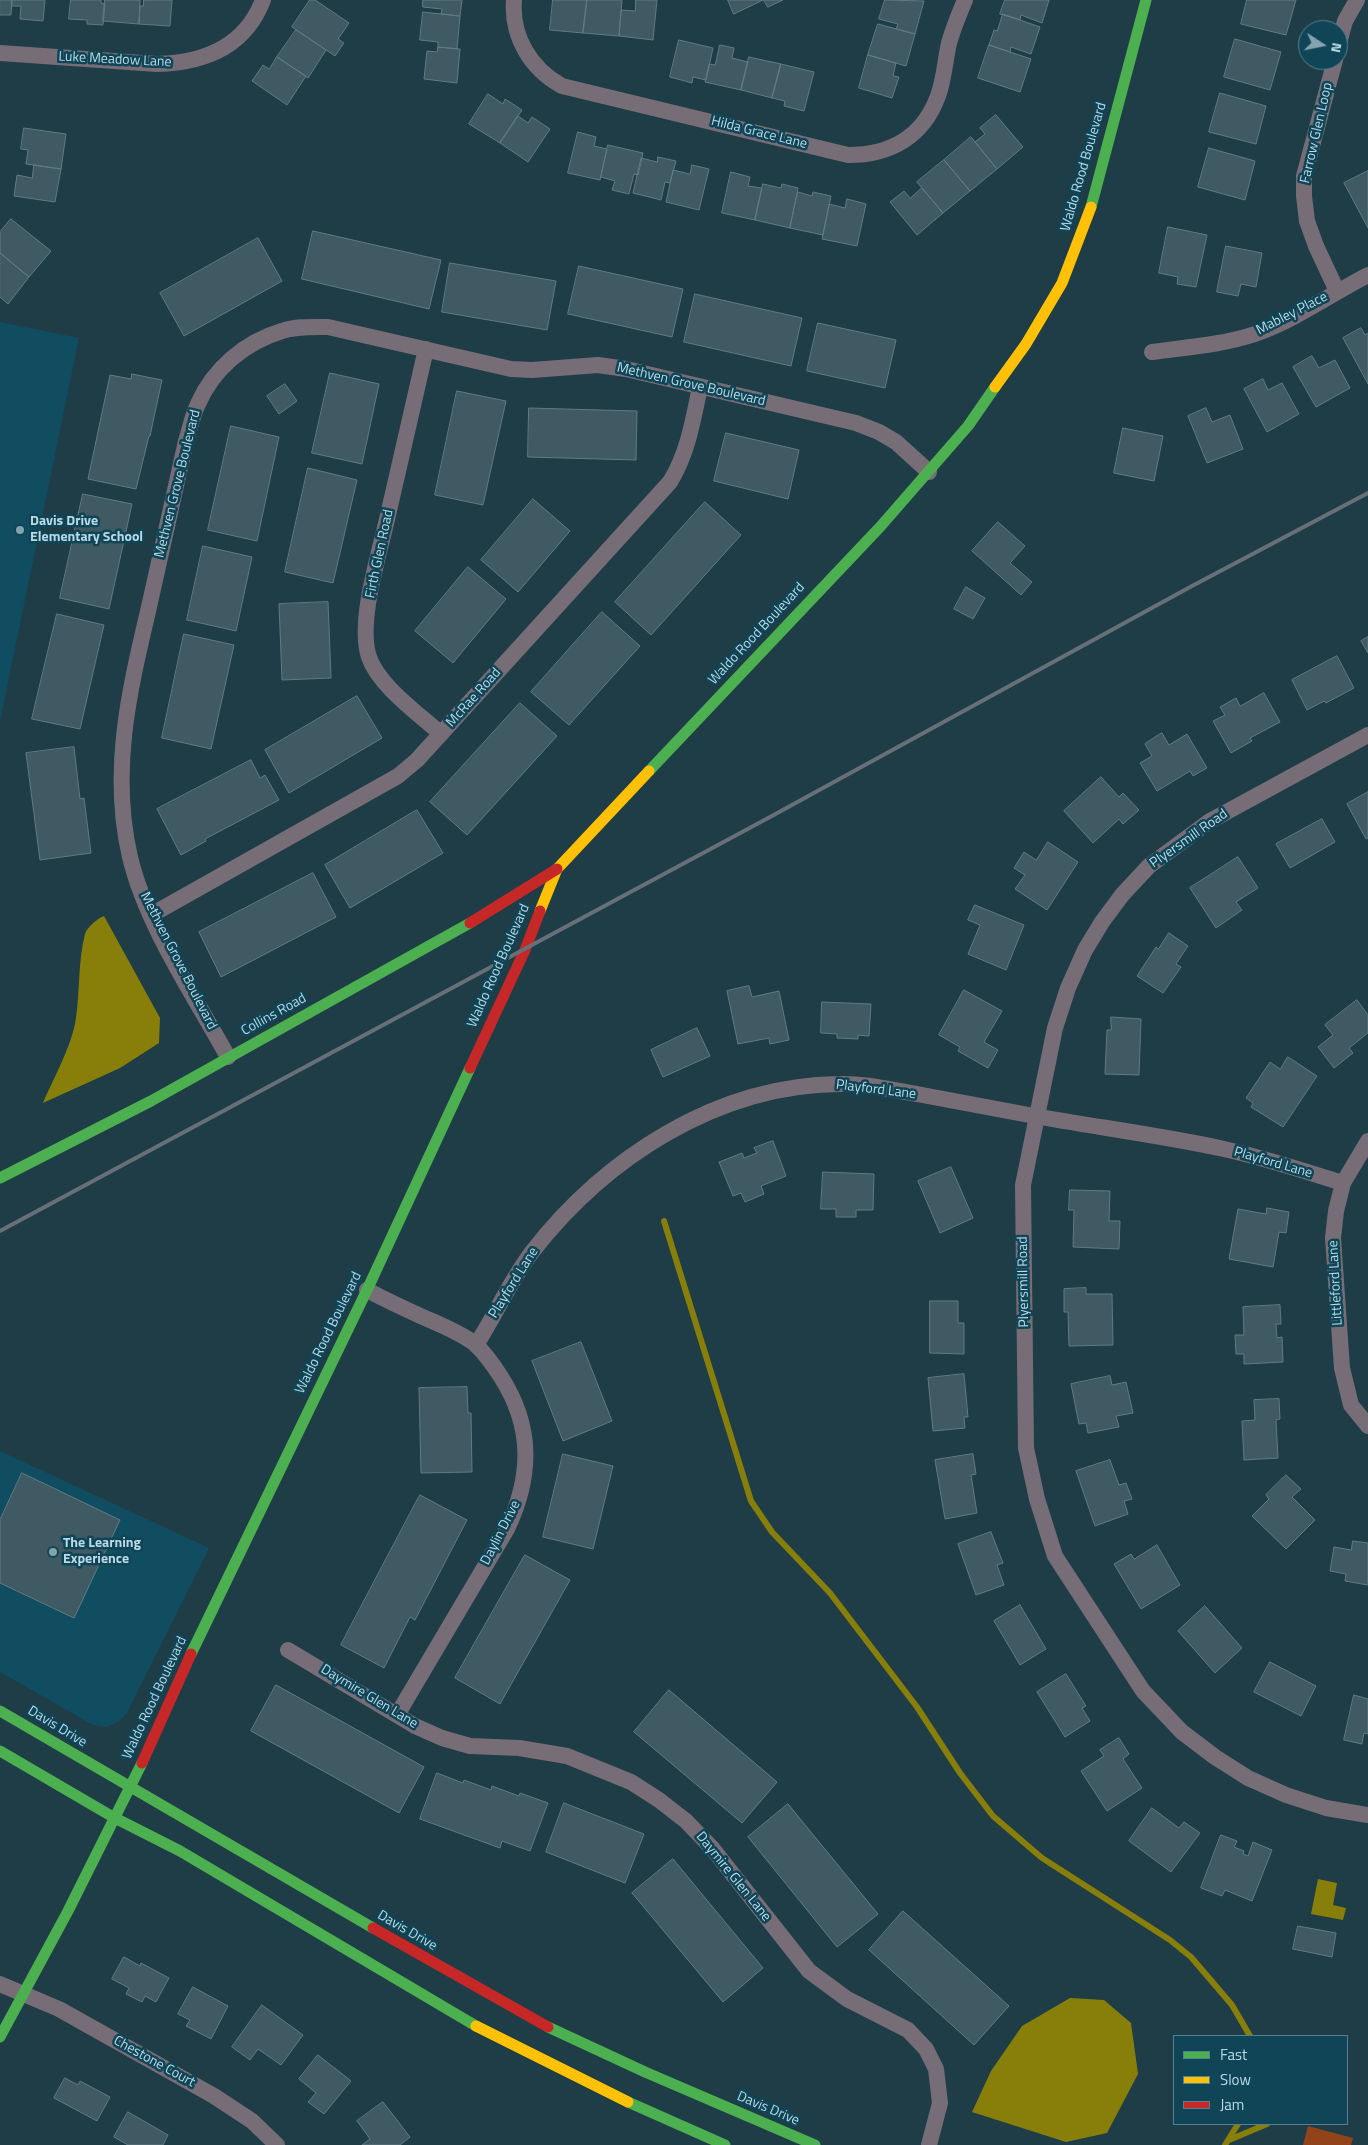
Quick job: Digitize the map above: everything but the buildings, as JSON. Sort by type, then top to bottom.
[{"type":"street","name":"Luke Meadow Lane","points":[[0,53],[181,64],[200,60],[219,52],[234,41],[249,26],[263,0]]},
{"type":"street","name":"Hilda Grace Lane","points":[[514,0],[513,10],[517,32],[525,52],[548,78],[562,86],[848,155],[866,155],[882,152],[902,143],[929,115],[938,95],[949,42],[964,0]]},
{"type":"street","name":"Waldo Rood Boulevard","points":[[0,2037],[68,1911],[113,1817],[130,1787],[193,1650],[367,1290],[524,950],[557,869],[782,628],[880,527],[968,426],[1026,344],[1062,282],[1091,208],[1146,0]]},
{"type":"street","points":[[1346,20],[1357,0]]},
{"type":"street","name":"Farrow Glen Loop","points":[[1332,70],[1304,176],[1304,196],[1307,221],[1337,291]]},
{"type":"street","name":"Mabley Place","points":[[1152,352],[1227,342],[1255,333],[1283,322],[1368,275]]},
{"type":"street","name":"Methven Grove Boulevard","points":[[228,1057],[151,915],[130,858],[123,820],[120,774],[123,734],[131,684],[186,441],[197,405],[207,387],[238,352],[256,341],[282,330],[301,327],[328,327],[511,369],[532,370],[598,366],[626,369],[863,426],[896,442],[929,472]]},
{"type":"street","name":"Firth Glen Road","points":[[426,349],[372,586],[366,627],[366,644],[369,658],[380,678],[441,734]]},
{"type":"street","name":"McRae Road","points":[[151,915],[398,776],[417,760],[670,482],[681,465],[687,448],[700,387]]},
{"type":"street","name":"Plyersmill Road","points":[[1368,735],[1210,821],[1149,866],[1122,895],[1102,922],[1085,950],[1068,988],[1055,1028],[1023,1185],[1026,1448],[1037,1499],[1055,1556],[1143,1691],[1182,1732],[1215,1757],[1248,1778],[1286,1795],[1326,1808],[1368,1815]]},
{"type":"street","name":"Collins Road","points":[[0,1178],[151,1101],[468,924],[557,869]]},
{"type":"street","name":"Playford Lane","points":[[476,1345],[509,1286],[531,1253],[576,1202],[604,1176],[631,1155],[666,1133],[707,1113],[743,1100],[810,1085],[841,1084],[901,1092],[1224,1149],[1252,1155],[1343,1183]]},
{"type":"street","name":"Littleford Lane","points":[[1368,1141],[1343,1183],[1336,1211],[1333,1238],[1342,1368],[1351,1405],[1368,1426]]},
{"type":"street","name":"Daylin Drive","points":[[367,1290],[445,1327],[476,1345],[496,1369],[510,1392],[520,1417],[525,1440],[526,1460],[523,1485],[517,1507],[507,1528],[397,1715]]},
{"type":"street","name":"Daymire Glen Lane","points":[[288,1650],[397,1715],[442,1738],[463,1745],[519,1748],[567,1756],[630,1782],[659,1800],[686,1821],[712,1848],[809,1971],[847,1999],[908,2030],[926,2049],[936,2069],[940,2103],[929,2145]]},
{"type":"street","name":"Davis Drive","points":[[0,1710],[441,1968],[556,2031],[645,2072],[815,2145]]},
{"type":"street","points":[[0,1751],[113,1817],[180,1851],[465,2021],[632,2104],[725,2145]]},
{"type":"street","name":"Chestone Court","points":[[0,1984],[58,2009],[214,2096],[252,2121],[277,2145]]},
{"type":"shaded area","name":"Davis Drive Elementary School","points":[[0,322],[79,338],[0,721]]},
{"type":"shaded area","points":[[104,916],[160,1018],[159,1043],[120,1068],[43,1103],[67,1050],[74,1029],[81,955],[85,934],[98,919]]},
{"type":"shaded area","points":[[0,1451],[209,1548],[127,1713],[119,1721],[107,1727],[93,1725],[0,1672]]},
{"type":"shaded area","points":[[1318,1879],[1337,1883],[1333,1905],[1346,1908],[1343,1920],[1311,1914]]},
{"type":"shaded area","points":[[1070,1998],[1104,2000],[1131,2023],[1138,2074],[1107,2133],[1066,2142],[972,2112],[991,2071],[1022,2026]]},
{"type":"shaded area","points":[[1308,2126],[1353,2138],[1351,2145],[1303,2145]]},
{"type":"waterway","points":[[664,1221],[751,1501],[772,1532],[830,1593],[917,1707],[960,1773],[993,1816],[1042,1858],[1170,1940],[1191,1957],[1232,2005],[1249,2035]]},
{"type":"waterway","points":[[1225,2145],[1237,2125]]},
{"type":"waterway","points":[[1229,2140],[1265,2125]]},
{"type":"railway","points":[[0,1231],[770,817],[1192,586],[1368,493]]},
{"type":"traffic: fast","points":[[1091,207],[1146,0]]},
{"type":"traffic: fast","points":[[649,771],[880,527],[968,426],[995,387]]},
{"type":"traffic: fast","points":[[0,1178],[151,1101],[470,923]]},
{"type":"traffic: fast","points":[[191,1654],[367,1290],[470,1068]]},
{"type":"traffic: fast","points":[[0,1711],[373,1928]]},
{"type":"traffic: fast","points":[[0,1751],[113,1817],[180,1851],[476,2026]]},
{"type":"traffic: fast","points":[[0,2037],[68,1911],[142,1763]]},
{"type":"traffic: fast","points":[[548,2027],[645,2072],[815,2145]]},
{"type":"traffic: fast","points":[[628,2102],[725,2145]]},
{"type":"traffic: slow","points":[[995,387],[1026,344],[1062,283],[1091,207]]},
{"type":"traffic: slow","points":[[540,911],[557,869],[649,771]]},
{"type":"traffic: slow","points":[[476,2026],[628,2102]]},
{"type":"traffic: jam","points":[[470,923],[557,869]]},
{"type":"traffic: jam","points":[[470,1068],[525,950],[540,911]]},
{"type":"traffic: jam","points":[[142,1763],[191,1654]]},
{"type":"traffic: jam","points":[[373,1928],[548,2027]]},
{"type":"place","name":"Davis Drive Elementary School","points":[[20,530]]},
{"type":"place","name":"The Learning Experience","points":[[53,1552]]}]
